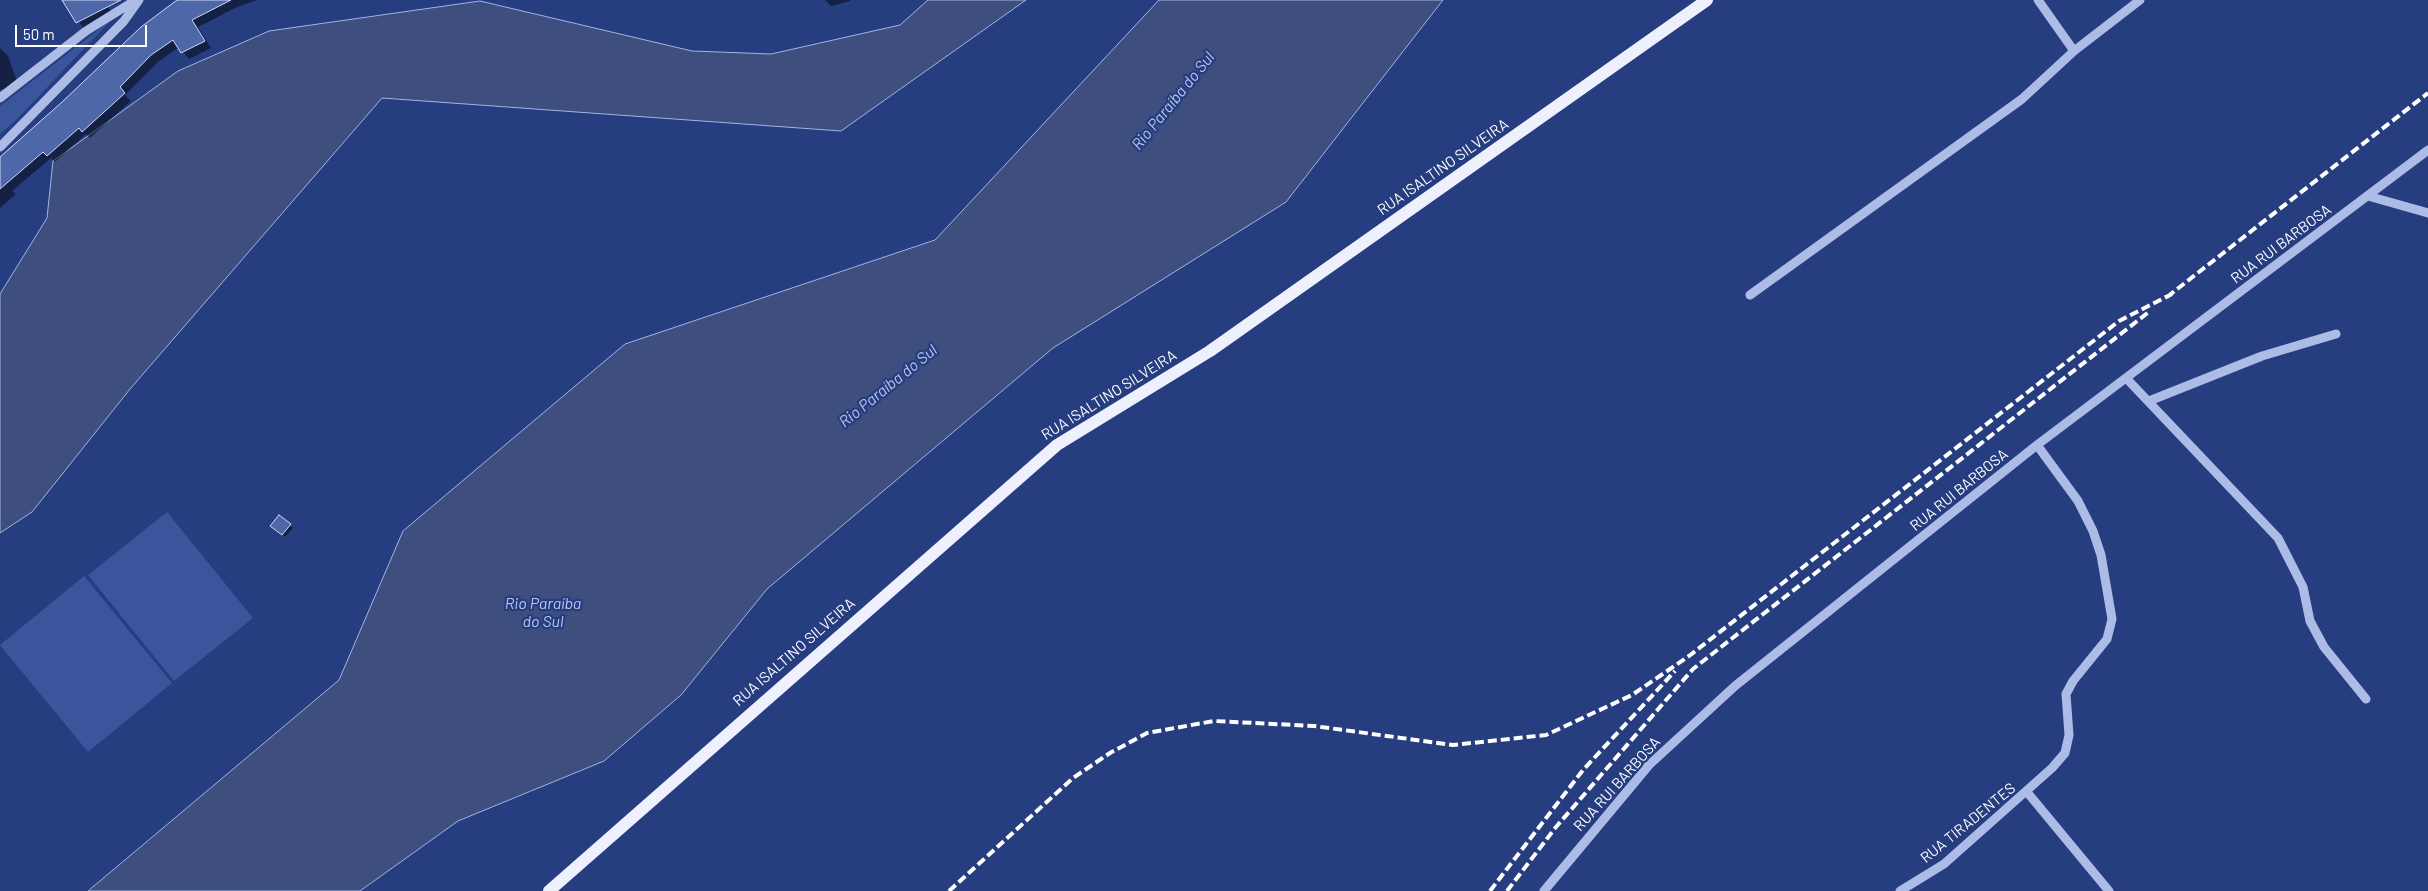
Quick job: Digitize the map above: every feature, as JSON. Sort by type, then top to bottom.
[{"type":"main road","name":"RUA ISALTINO SILVEIRA","points":[[549,891],[1056,445],[1210,351],[1707,0]]},
{"type":"street","points":[[0,98],[86,31],[137,0]]},
{"type":"street","points":[[0,147],[118,27],[137,0]]},
{"type":"street","points":[[2038,0],[2074,51]]},
{"type":"street","points":[[1750,295],[2022,99],[2074,51],[2140,0]]},
{"type":"street","name":"RUA RUI BARBOSA","points":[[1544,891],[1649,765],[1735,686],[2037,446],[2428,150]]},
{"type":"street","points":[[2368,196],[2428,212]]},
{"type":"street","points":[[2149,401],[2262,356],[2336,334]]},
{"type":"street","points":[[2126,378],[2278,538],[2303,586],[2310,620],[2324,647],[2366,699]]},
{"type":"street","name":"RUA TIRADENTES","points":[[1900,891],[1944,864],[2052,768],[2064,753],[2068,735],[2066,694],[2107,640],[2112,619],[2101,555],[2093,531],[2078,501],[2037,446]]},
{"type":"street","name":"RUA TIRADENTES","points":[[2027,792],[2109,891]]},
{"type":"shaded area","points":[[111,20],[18,118],[0,134],[0,106]]},
{"type":"shaded area","points":[[167,512],[253,618],[174,681],[88,575]]},
{"type":"shaded area","points":[[84,576],[172,683],[88,752],[0,645]]},
{"type":"water","points":[[928,0],[1026,0],[841,131],[382,98],[130,389],[32,512],[0,533],[0,294],[47,218],[53,161],[178,71],[269,31],[480,1],[692,51],[771,54],[900,25]]},
{"type":"water","name":"Rio Paraíba do Sul","points":[[1159,0],[1443,0],[1286,202],[1053,348],[767,589],[681,695],[604,761],[458,821],[360,891],[88,891],[339,680],[403,531],[625,344],[935,240]]},
{"type":"building","points":[[62,0],[121,0],[76,23]]},
{"type":"building","points":[[177,0],[231,0],[192,20],[205,41],[181,53],[173,40],[151,55],[120,87],[125,93],[82,132],[79,128],[47,156],[43,152],[0,189],[0,157],[61,103],[141,27]]},
{"type":"building","points":[[279,515],[291,524],[282,535],[270,526]]},
{"type":"railway","points":[[2167,297],[2428,93]]},
{"type":"railway","points":[[949,891],[1073,778],[1110,753],[1147,733],[1214,721],[1314,726],[1453,745],[1546,735],[1632,695],[1689,656],[2119,321],[2172,294]]},
{"type":"railway","points":[[1507,891],[1556,827],[1693,669],[2150,311]]},
{"type":"railway","points":[[1490,891],[1583,770],[1675,671]]}]
